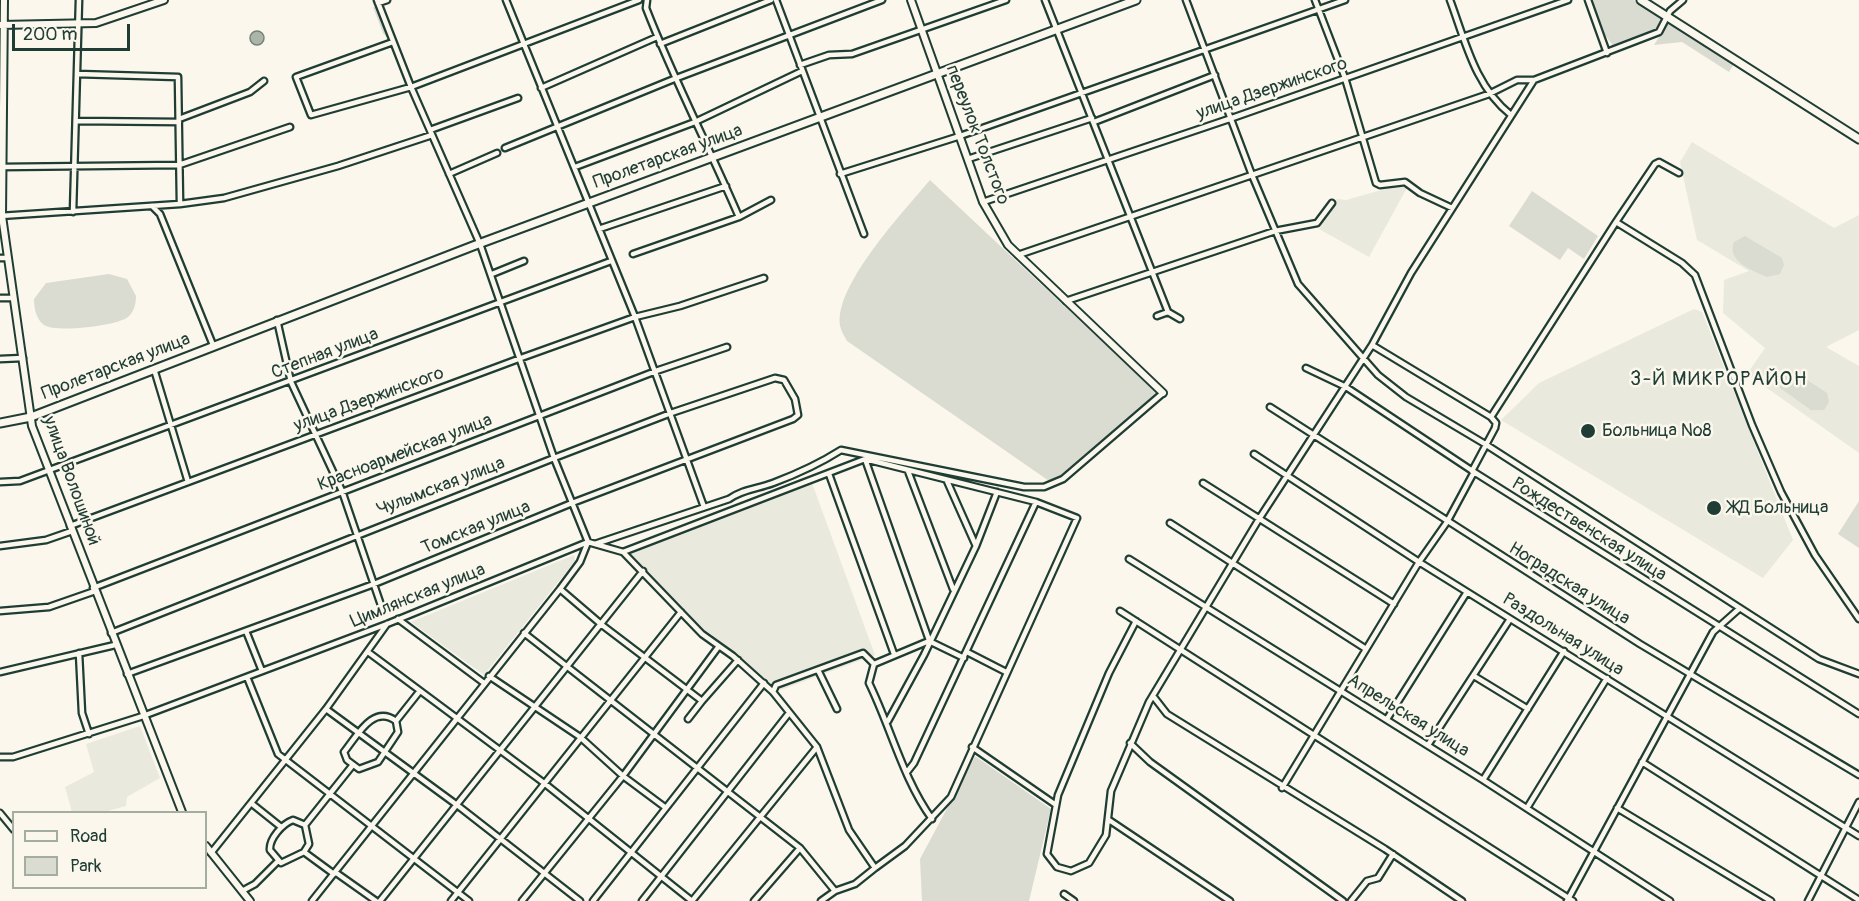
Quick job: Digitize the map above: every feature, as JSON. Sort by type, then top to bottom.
[{"type":"main road","name":"Пролетарская улица","points":[[0,423],[31,417],[277,320],[937,72],[1136,0]]},
{"type":"main road","points":[[1641,0],[1859,139]]},
{"type":"street","name":"улица Волошиной","points":[[4,0],[1,25],[1,216],[4,258],[13,298],[31,417],[48,471],[181,811]]},
{"type":"street","points":[[73,212],[79,0]]},
{"type":"street","points":[[312,901],[369,826],[560,589],[580,562],[588,542],[555,458],[492,274],[411,87],[378,2],[387,0]]},
{"type":"street","points":[[506,0],[635,317],[704,507]]},
{"type":"street","points":[[393,42],[296,77],[311,115],[411,87],[639,0]]},
{"type":"street","points":[[647,0],[646,8],[674,79],[713,156],[724,186],[740,217]]},
{"type":"street","points":[[660,44],[771,0]]},
{"type":"street","points":[[776,0],[864,234]]},
{"type":"street","points":[[506,148],[674,79],[882,0]]},
{"type":"street","name":"переулок Толстого","points":[[911,0],[983,202],[1008,245],[1163,393]]},
{"type":"street","points":[[575,167],[695,123],[829,55],[852,54],[921,27],[1006,0]]},
{"type":"street","points":[[1045,0],[1168,312],[1180,319]]},
{"type":"street","points":[[1185,0],[1252,175],[1298,284],[1362,358],[1391,387],[1485,444],[1826,663],[1859,674]]},
{"type":"street","points":[[1315,0],[1345,78],[1376,183],[1380,185],[1405,182],[1420,193],[1452,208]]},
{"type":"street","points":[[840,174],[960,136],[1345,0]]},
{"type":"street","points":[[1450,0],[1489,94],[1511,115]]},
{"type":"street","name":"улица Дзержинского","points":[[983,202],[1568,0]]},
{"type":"street","points":[[1588,0],[1607,53]]},
{"type":"street","points":[[1018,255],[1489,94],[1517,80],[1534,80],[1607,53],[1659,32],[1670,11],[1683,0]]},
{"type":"street","points":[[1,25],[96,23],[161,1]]},
{"type":"street","points":[[541,88],[657,37]]},
{"type":"street","points":[[77,74],[178,77],[180,204]]},
{"type":"street","points":[[968,159],[1093,120],[1215,75]]},
{"type":"street","points":[[1136,621],[1109,673],[1056,804],[1047,854],[1058,867],[1071,871],[1089,863],[1106,835],[1111,791],[1130,743],[1153,696],[1259,519],[1372,345],[1398,294],[1534,80]]},
{"type":"street","points":[[76,121],[179,121],[250,92],[264,81]]},
{"type":"street","points":[[1,216],[168,205],[224,198],[338,166],[518,98]]},
{"type":"street","points":[[1,167],[179,165],[290,127]]},
{"type":"street","points":[[449,174],[496,153]]},
{"type":"street","points":[[1491,417],[1654,164],[1659,162],[1679,173]]},
{"type":"street","points":[[599,229],[724,186]]},
{"type":"street","points":[[633,254],[740,217],[771,200]]},
{"type":"street","points":[[1066,302],[1275,231],[1317,223],[1332,203]]},
{"type":"street","points":[[160,214],[168,205]]},
{"type":"street","name":"Пролетарская улица","points":[[152,206],[160,214],[213,345]]},
{"type":"street","points":[[1616,222],[1682,263],[1695,275],[1777,485],[1815,555],[1859,619]]},
{"type":"street","points":[[492,274],[524,261]]},
{"type":"street","name":"Степная улица","points":[[0,482],[20,481],[48,471],[611,261]]},
{"type":"street","name":"улица Дзержинского","points":[[0,546],[46,540],[188,482],[521,358],[635,317],[680,306],[764,278]]},
{"type":"street","points":[[0,298],[13,298]]},
{"type":"street","points":[[1157,316],[1168,312]]},
{"type":"street","points":[[277,320],[291,382],[342,491],[383,611]]},
{"type":"street","points":[[1282,788],[1419,562],[1447,522],[1496,425],[1491,417],[1372,345]]},
{"type":"street","name":"Красноармейская улица","points":[[0,611],[49,607],[342,491],[656,371],[727,347]]},
{"type":"street","points":[[0,359],[23,358]]},
{"type":"street","points":[[154,368],[188,482]]},
{"type":"street","name":"Рождественская улица","points":[[1306,368],[1346,387],[1473,472],[1859,714]]},
{"type":"street","name":"Чулымская улица","points":[[111,633],[358,534],[671,413],[775,378],[784,380]]},
{"type":"street","name":"Томская улица","points":[[127,674],[374,584],[572,503],[793,419],[798,415],[798,408],[784,380]]},
{"type":"street","points":[[596,544],[729,499],[741,490],[770,484],[815,466],[841,450],[1024,487],[1044,487],[1063,479],[1163,393]]},
{"type":"street","name":"Ноградская улица","points":[[1270,407],[1640,644],[1859,775]]},
{"type":"street","name":"Раздольная улица","points":[[1254,454],[1419,562],[1859,836]]},
{"type":"street","points":[[865,459],[929,641]]},
{"type":"street","points":[[623,552],[865,459],[1054,507],[1077,518],[951,797],[905,846],[855,884],[835,891],[821,901]]},
{"type":"street","points":[[908,471],[953,590]]},
{"type":"street","points":[[829,474],[894,654]]},
{"type":"street","points":[[947,481],[976,546]]},
{"type":"street","points":[[1203,483],[1394,604]]},
{"type":"street","points":[[888,721],[906,691],[976,546],[997,492]]},
{"type":"street","points":[[907,772],[914,763],[1036,502]]},
{"type":"street","points":[[1170,523],[1366,649]]},
{"type":"street","points":[[588,542],[623,552],[702,634],[738,660],[773,692],[816,747],[849,830],[875,868]]},
{"type":"street","name":"Цимлянская улица","points":[[0,757],[13,757],[143,716],[387,624],[588,542]]},
{"type":"street","name":"Апрельская улица","points":[[1129,559],[1387,719],[1670,901]]},
{"type":"street","points":[[304,852],[378,901],[643,572]]},
{"type":"street","points":[[560,589],[602,625],[702,701]]},
{"type":"street","points":[[1387,719],[1467,591]]},
{"type":"street","points":[[1120,611],[1569,900],[1717,626],[1740,608]]},
{"type":"street","points":[[451,901],[681,612]]},
{"type":"street","points":[[1428,745],[1510,618]]},
{"type":"street","points":[[398,619],[484,683]]},
{"type":"street","points":[[211,853],[326,709],[387,624]]},
{"type":"street","points":[[246,631],[262,671]]},
{"type":"street","points":[[524,633],[800,848],[835,891]]},
{"type":"street","points":[[932,819],[916,798],[888,721],[869,684],[874,664],[929,641],[1006,672]]},
{"type":"street","points":[[0,672],[115,645]]},
{"type":"street","points":[[522,901],[623,776],[719,646]]},
{"type":"street","points":[[1483,780],[1564,651]]},
{"type":"street","points":[[368,652],[544,783],[692,901],[816,747]]},
{"type":"street","points":[[79,653],[82,713],[89,734]]},
{"type":"street","points":[[773,692],[776,686],[863,653],[874,664]]},
{"type":"street","points":[[688,719],[738,660]]},
{"type":"street","points":[[818,670],[837,709]]},
{"type":"street","points":[[489,676],[580,737],[623,776],[666,808]]},
{"type":"street","points":[[1474,676],[1528,709]]},
{"type":"street","points":[[247,677],[278,754],[369,826],[470,901]]},
{"type":"street","points":[[1527,808],[1607,678]]},
{"type":"street","points":[[593,901],[764,683]]},
{"type":"street","points":[[396,721],[384,715],[372,718],[344,752],[352,765],[359,769],[370,767],[385,752],[398,732],[396,721],[419,692]]},
{"type":"street","points":[[1153,696],[1167,714],[1282,788],[1393,854],[1462,901]]},
{"type":"street","points":[[326,709],[457,805],[580,901]]},
{"type":"street","points":[[642,901],[789,713]]},
{"type":"street","points":[[1130,743],[1150,762],[1343,901]]},
{"type":"street","points":[[972,747],[1056,804]]},
{"type":"street","points":[[1642,762],[1859,900]]},
{"type":"street","points":[[305,825],[352,765]]},
{"type":"street","points":[[1808,901],[1859,802]]},
{"type":"street","points":[[251,803],[281,827]]},
{"type":"street","points":[[1617,808],[1771,901]]},
{"type":"street","points":[[0,813],[12,828]]},
{"type":"street","points":[[278,861],[269,846],[281,827],[293,820],[305,825]]},
{"type":"street","points":[[1109,820],[1230,901]]},
{"type":"street","points":[[242,891],[255,884],[278,861],[288,861],[304,852],[309,839],[305,825]]},
{"type":"street","points":[[207,847],[250,901]]},
{"type":"street","points":[[754,901],[800,848]]},
{"type":"street","points":[[1350,901],[1367,881],[1378,878],[1393,854]]},
{"type":"street","points":[[1064,894],[1074,901]]},
{"type":"shaded area","points":[[257,31],[262,33],[264,38],[262,43],[257,45],[252,43],[250,38],[252,33]]},
{"type":"shaded area","points":[[1692,142],[1834,228],[1859,215],[1859,330],[1826,347],[1859,366],[1859,453],[1747,374],[1765,348],[1723,313],[1724,280],[1749,271],[1697,240],[1680,162]]},
{"type":"shaded area","points":[[1403,184],[1408,186],[1369,257],[1319,229],[1337,199],[1346,200]]},
{"type":"shaded area","points":[[1694,309],[1702,312],[1793,540],[1763,578],[1501,420],[1539,383]]},
{"type":"shaded area","points":[[812,483],[875,655],[778,691],[703,634],[628,553]]},
{"type":"shaded area","points":[[574,555],[575,561],[484,675],[411,622]]},
{"type":"shaded area","points":[[140,726],[160,778],[127,797],[126,806],[108,811],[72,811],[65,787],[94,772],[86,744]]},
{"type":"green space","points":[[1591,0],[1634,0],[1661,17],[1662,22],[1657,30],[1615,48],[1604,34]]},
{"type":"green space","points":[[373,7],[377,7],[390,41],[383,33]]},
{"type":"green space","points":[[1667,24],[1672,24],[1734,64],[1729,72],[1682,42],[1654,45]]},
{"type":"green space","points":[[930,180],[1157,393],[1052,483],[847,341],[841,331],[840,313],[846,293],[858,272],[888,230]]},
{"type":"green space","points":[[1532,191],[1598,236],[1584,259],[1568,248],[1560,260],[1509,226]]},
{"type":"green space","points":[[1745,236],[1782,258],[1784,265],[1780,274],[1767,277],[1737,260],[1733,249],[1734,242]]},
{"type":"green space","points":[[109,274],[127,279],[136,296],[134,308],[128,317],[100,326],[73,328],[51,327],[39,320],[34,299],[46,283]]},
{"type":"green space","points":[[1792,370],[1827,393],[1829,402],[1824,410],[1811,410],[1780,388],[1780,375]]},
{"type":"green space","points":[[1859,501],[1859,548],[1838,534]]},
{"type":"green space","points":[[975,756],[1051,809],[1029,901],[922,901],[920,859]]},
{"type":"place","name":"Больница №8","points":[[1588,431]]},
{"type":"place","name":"ЖД Больница","points":[[1714,508]]},
{"type":"district","name":"3-Й МИКРОРАЙОН","points":[[1719,380]]}]
